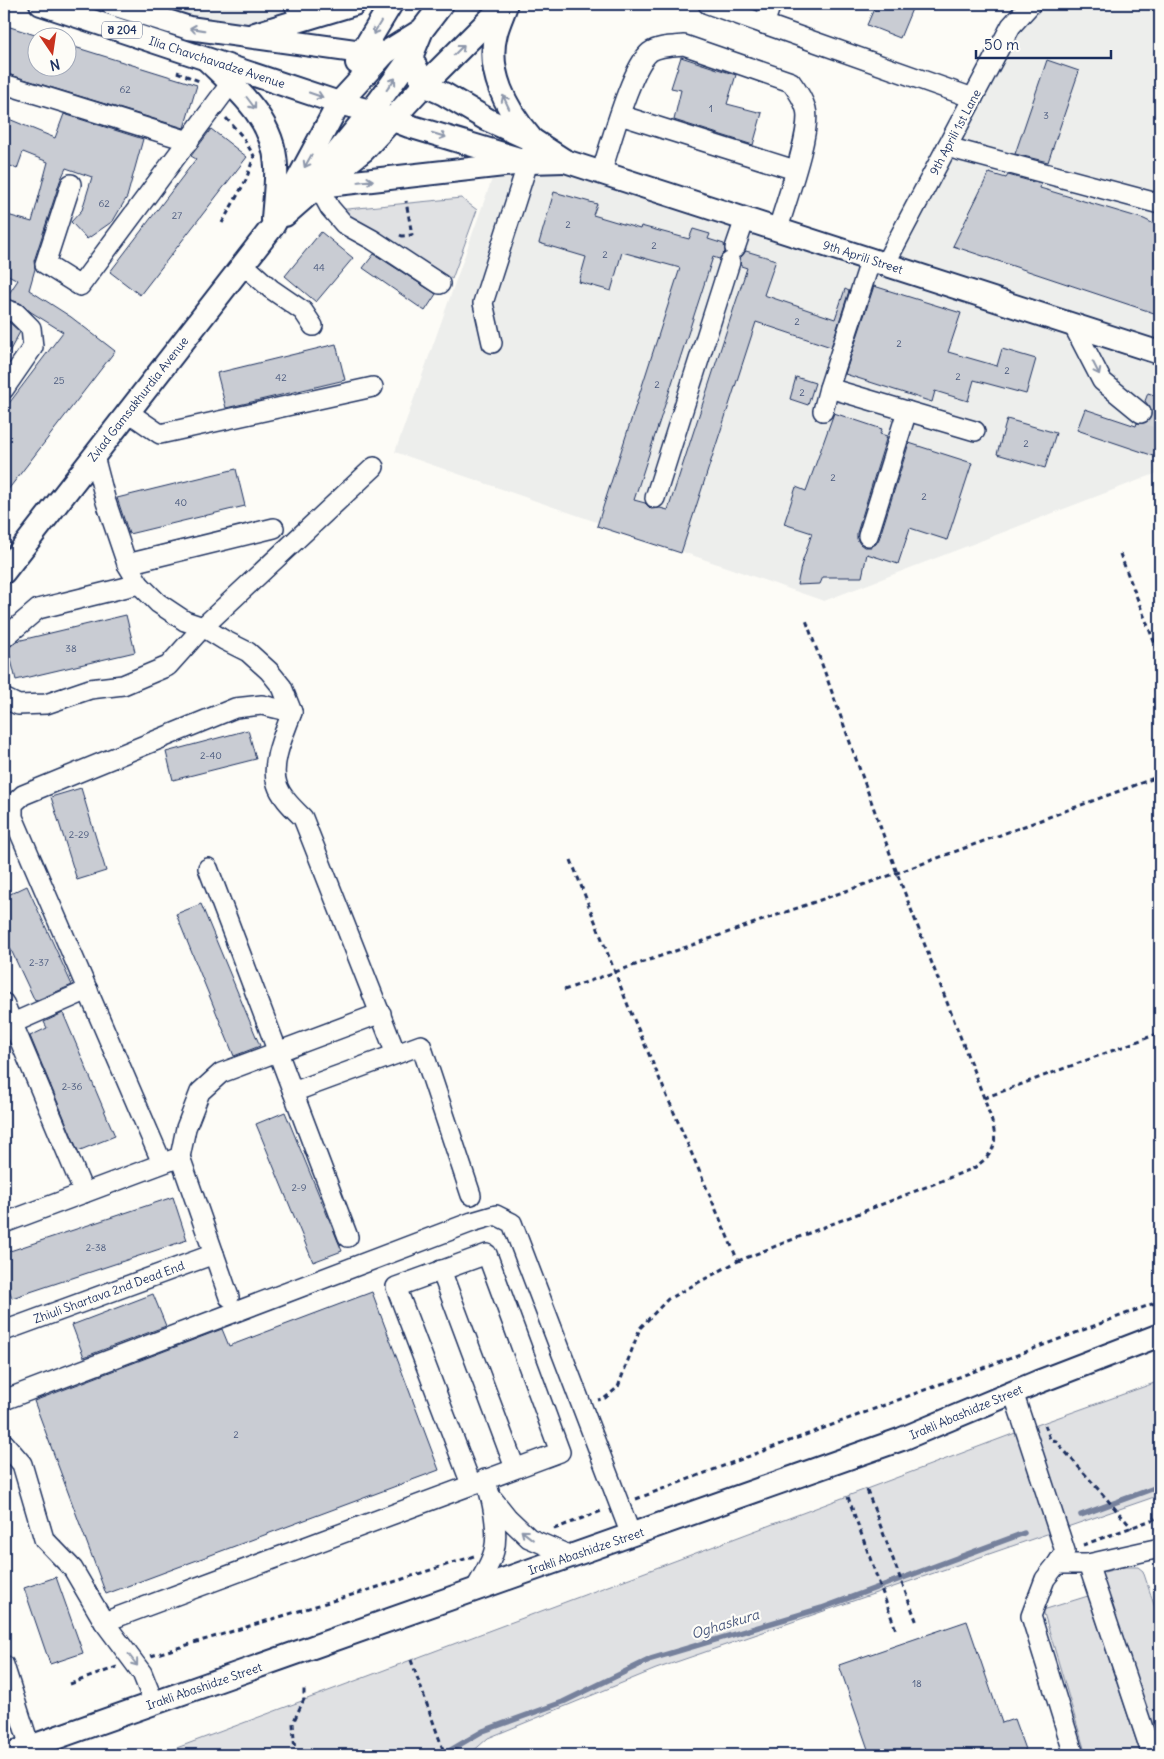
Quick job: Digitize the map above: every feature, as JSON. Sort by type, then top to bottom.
[{"type":"main road","name":"Ilia Chavchavadze Avenue","points":[[41,4],[340,103],[370,111],[392,120],[532,152]]},
{"type":"main road","points":[[245,37],[298,12],[354,4]]},
{"type":"main road","points":[[340,103],[362,52],[391,4]]},
{"type":"main road","name":"Zviad Gamsakhurdia Avenue","points":[[273,226],[318,186],[327,165],[411,57],[422,30],[442,4]]},
{"type":"main road","points":[[318,186],[364,150],[424,85],[506,4]]},
{"type":"main road","points":[[506,4],[496,34],[494,49],[497,82],[532,152]]},
{"type":"main road","name":"Ilia Chavchavadze Avenue","points":[[127,6],[189,28],[362,52],[385,53]]},
{"type":"main road","name":"Zviad Gamsakhurdia Avenue","points":[[4,572],[273,226],[340,103],[385,53],[422,30]]},
{"type":"main road","points":[[204,57],[238,88],[253,105],[272,145],[276,165],[273,226]]},
{"type":"main road","points":[[411,57],[424,85],[444,94],[488,120],[532,152]]},
{"type":"main road","points":[[318,186],[496,167],[532,152]]},
{"type":"main road","name":"9th Aprili Street","points":[[532,152],[601,172],[1160,353]]},
{"type":"main road","name":"Irakli Abashidze Street","points":[[7,1755],[902,1439],[1013,1392],[1160,1336]]},
{"type":"street","points":[[708,4],[973,98]]},
{"type":"street","points":[[764,24],[772,4]]},
{"type":"street","name":"9th Aprili 1st Lane","points":[[823,411],[829,388],[878,262],[947,148],[1012,26],[1032,4]]},
{"type":"street","points":[[601,172],[640,64],[651,51],[684,46],[791,82],[799,93],[807,110],[806,132],[778,229]]},
{"type":"street","points":[[70,184],[45,264],[80,286],[231,83]]},
{"type":"street","points":[[4,84],[189,141]]},
{"type":"street","points":[[620,115],[795,170]]},
{"type":"street","points":[[947,148],[1160,204]]},
{"type":"street","points":[[492,343],[483,303],[532,152]]},
{"type":"street","points":[[318,186],[330,208],[344,224],[373,240],[440,284]]},
{"type":"street","points":[[655,498],[744,219]]},
{"type":"street","points":[[243,264],[271,288],[303,311],[313,326]]},
{"type":"street","points":[[4,309],[16,314],[31,328],[33,347],[4,388]]},
{"type":"street","points":[[1073,325],[1102,381],[1141,413]]},
{"type":"street","points":[[128,412],[160,434],[373,387]]},
{"type":"street","points":[[829,388],[975,432]]},
{"type":"street","points":[[868,536],[907,411]]},
{"type":"street","points":[[94,456],[106,502],[128,564],[139,584],[158,603],[185,621],[203,627],[248,652],[269,671],[282,687],[292,712],[280,746],[275,772],[277,785],[287,802],[302,818],[396,1054]]},
{"type":"street","points":[[4,698],[18,705],[46,704],[90,689],[123,685],[168,666],[203,627],[374,467]]},
{"type":"street","points":[[128,564],[274,528]]},
{"type":"street","points":[[4,638],[38,609],[139,584]]},
{"type":"street","points":[[162,1163],[13,817],[13,804],[24,795],[235,708],[262,706],[292,712]]},
{"type":"street","points":[[208,868],[348,1237]]},
{"type":"street","points":[[13,1023],[88,990]]},
{"type":"street","points":[[4,1003],[84,1193]]},
{"type":"street","points":[[229,1297],[180,1157],[186,1128],[200,1092],[221,1073],[381,1013]]},
{"type":"street","points":[[293,1092],[420,1045],[471,1195]]},
{"type":"street","points":[[4,1223],[180,1157]]},
{"type":"street","points":[[4,1400],[472,1222],[496,1215],[512,1223],[631,1535]]},
{"type":"street","name":"Zhiuli Shartava 2nd Dead End","points":[[4,1331],[214,1254]]},
{"type":"street","points":[[104,1622],[478,1482],[515,1468],[560,1452],[487,1254],[396,1287],[478,1482],[508,1518],[529,1538],[571,1556]]},
{"type":"street","points":[[441,1270],[515,1468]]},
{"type":"street","points":[[1013,1392],[1061,1557]]},
{"type":"street","points":[[4,1443],[22,1464],[44,1539],[73,1569],[104,1622],[142,1673],[154,1703]]},
{"type":"street","points":[[475,1590],[494,1551],[495,1529],[492,1498]]},
{"type":"street","points":[[1061,1557],[1088,1564],[1160,1548]]},
{"type":"street","points":[[1061,1557],[1044,1579],[1031,1616],[1074,1755]]},
{"type":"street","points":[[1088,1564],[1154,1748]]},
{"type":"street","points":[[4,1665],[30,1747]]},
{"type":"path","points":[[177,72],[200,82],[215,106],[242,136],[254,156],[246,180],[222,223]]},
{"type":"path","points":[[402,236],[412,235],[406,201]]},
{"type":"path","points":[[1120,554],[1160,657]]},
{"type":"path","points":[[581,1405],[605,1398],[618,1387],[640,1328],[668,1299],[738,1261],[974,1168],[987,1158],[994,1144],[992,1125],[984,1098],[897,873],[806,620]]},
{"type":"path","points":[[564,990],[897,873],[1160,776]]},
{"type":"path","points":[[571,860],[615,972],[738,1261]]},
{"type":"path","points":[[984,1098],[1160,1033]]},
{"type":"path","points":[[1045,1425],[1050,1440],[1056,1441],[1132,1528]]},
{"type":"path","points":[[867,1490],[916,1623]]},
{"type":"path","points":[[848,1497],[896,1630]]},
{"type":"path","points":[[1061,1557],[1160,1517]]},
{"type":"path","points":[[411,1660],[445,1755]]},
{"type":"path","points":[[295,1755],[293,1723],[304,1699],[304,1688]]},
{"type":"shaded area","points":[[157,4],[312,4],[246,28],[191,18]]},
{"type":"shaded area","points":[[1029,4],[1160,4],[1160,472],[824,601],[395,452],[493,176],[529,162],[885,264]]},
{"type":"shaded area","points":[[461,198],[477,210],[452,279],[337,210]]},
{"type":"shaded area","points":[[1160,1381],[1160,1495],[656,1669],[488,1738],[469,1755],[158,1755],[1034,1426]]},
{"type":"shaded area","points":[[1125,1567],[1138,1567],[1143,1571],[1160,1623],[1160,1737],[1153,1734],[1100,1573]]},
{"type":"shaded area","points":[[1088,1596],[1141,1755],[1086,1755],[1043,1610]]},
{"type":"building","points":[[876,4],[914,4],[900,38],[867,25]]},
{"type":"building","points":[[4,25],[28,33],[28,78],[78,78],[78,48],[197,85],[184,128],[4,73]]},
{"type":"building","points":[[681,57],[736,75],[727,104],[762,113],[753,145],[674,120],[681,90],[671,88]]},
{"type":"building","points":[[1047,60],[1079,71],[1048,162],[1015,154]]},
{"type":"building","points":[[64,114],[143,139],[127,197],[113,221],[87,239],[71,222],[82,210],[92,177],[66,168],[34,261],[35,269],[29,290],[71,317],[115,351],[4,495],[4,410],[63,332],[20,303],[6,298],[18,280],[4,273],[4,214],[32,222],[48,162],[23,152],[17,169],[4,163],[4,117],[55,138]]},
{"type":"building","points":[[211,129],[247,157],[140,295],[110,272],[196,159],[191,156]]},
{"type":"building","points":[[989,173],[1006,178],[1008,175],[1041,184],[1040,188],[1144,219],[1160,227],[1160,315],[953,246]]},
{"type":"building","points":[[554,192],[597,204],[593,215],[640,229],[641,226],[689,239],[693,229],[710,234],[708,239],[724,244],[725,252],[719,259],[713,257],[634,500],[645,503],[651,509],[660,508],[668,510],[747,268],[741,266],[740,258],[746,251],[776,260],[764,295],[835,319],[845,289],[849,291],[831,347],[756,322],[681,553],[597,526],[680,268],[622,252],[611,291],[579,282],[586,257],[539,243]]},
{"type":"building","points":[[321,232],[353,258],[316,302],[285,276]]},
{"type":"building","points":[[374,254],[436,294],[425,311],[363,268]]},
{"type":"building","points":[[874,286],[961,313],[948,352],[997,366],[1002,349],[1036,359],[1026,394],[974,380],[968,401],[935,391],[932,402],[845,374]]},
{"type":"building","points":[[4,321],[10,323],[20,332],[4,361]]},
{"type":"building","points":[[336,344],[345,380],[226,408],[217,373]]},
{"type":"building","points":[[796,377],[815,383],[808,405],[790,399]]},
{"type":"building","points":[[1148,393],[1160,397],[1160,458],[1077,430],[1085,409],[1136,426],[1137,423],[1145,423],[1150,420],[1152,414],[1145,401]]},
{"type":"building","points":[[834,413],[882,429],[880,434],[887,436],[857,533],[857,539],[864,547],[871,547],[879,539],[909,443],[972,463],[947,540],[910,528],[898,564],[867,554],[862,577],[823,577],[820,584],[797,585],[812,533],[784,524],[796,487],[806,491]]},
{"type":"building","points":[[1007,419],[1056,433],[1045,468],[997,454]]},
{"type":"building","points":[[236,469],[245,506],[129,534],[117,498]]},
{"type":"building","points":[[126,615],[135,652],[16,680],[8,648],[17,641]]},
{"type":"building","points":[[248,730],[256,759],[173,780],[166,752]]},
{"type":"building","points":[[81,788],[106,871],[77,880],[51,797]]},
{"type":"building","points":[[27,886],[72,985],[35,1001],[4,935],[4,897]]},
{"type":"building","points":[[201,904],[260,1046],[234,1056],[176,914]]},
{"type":"building","points":[[63,1013],[115,1136],[78,1151],[30,1036],[47,1028],[44,1022]]},
{"type":"building","points":[[285,1112],[342,1251],[313,1262],[256,1124]]},
{"type":"building","points":[[173,1197],[187,1240],[12,1298],[4,1275],[4,1253]]},
{"type":"building","points":[[372,1292],[439,1470],[106,1594],[34,1401],[222,1329],[229,1346]]},
{"type":"building","points":[[153,1294],[166,1326],[84,1357],[72,1325]]},
{"type":"building","points":[[56,1577],[83,1653],[50,1664],[24,1588]]},
{"type":"building","points":[[967,1621],[1002,1723],[1014,1719],[1027,1755],[870,1755],[839,1665]]},
{"type":"waterway","name":"Oghaskura","points":[[1081,1515],[1160,1486]]},
{"type":"waterway","name":"Oghaskura","points":[[442,1755],[483,1731],[563,1702],[651,1659],[822,1608],[1024,1533]]},
{"type":"tunnel","points":[[1141,413],[1160,419]]}]
